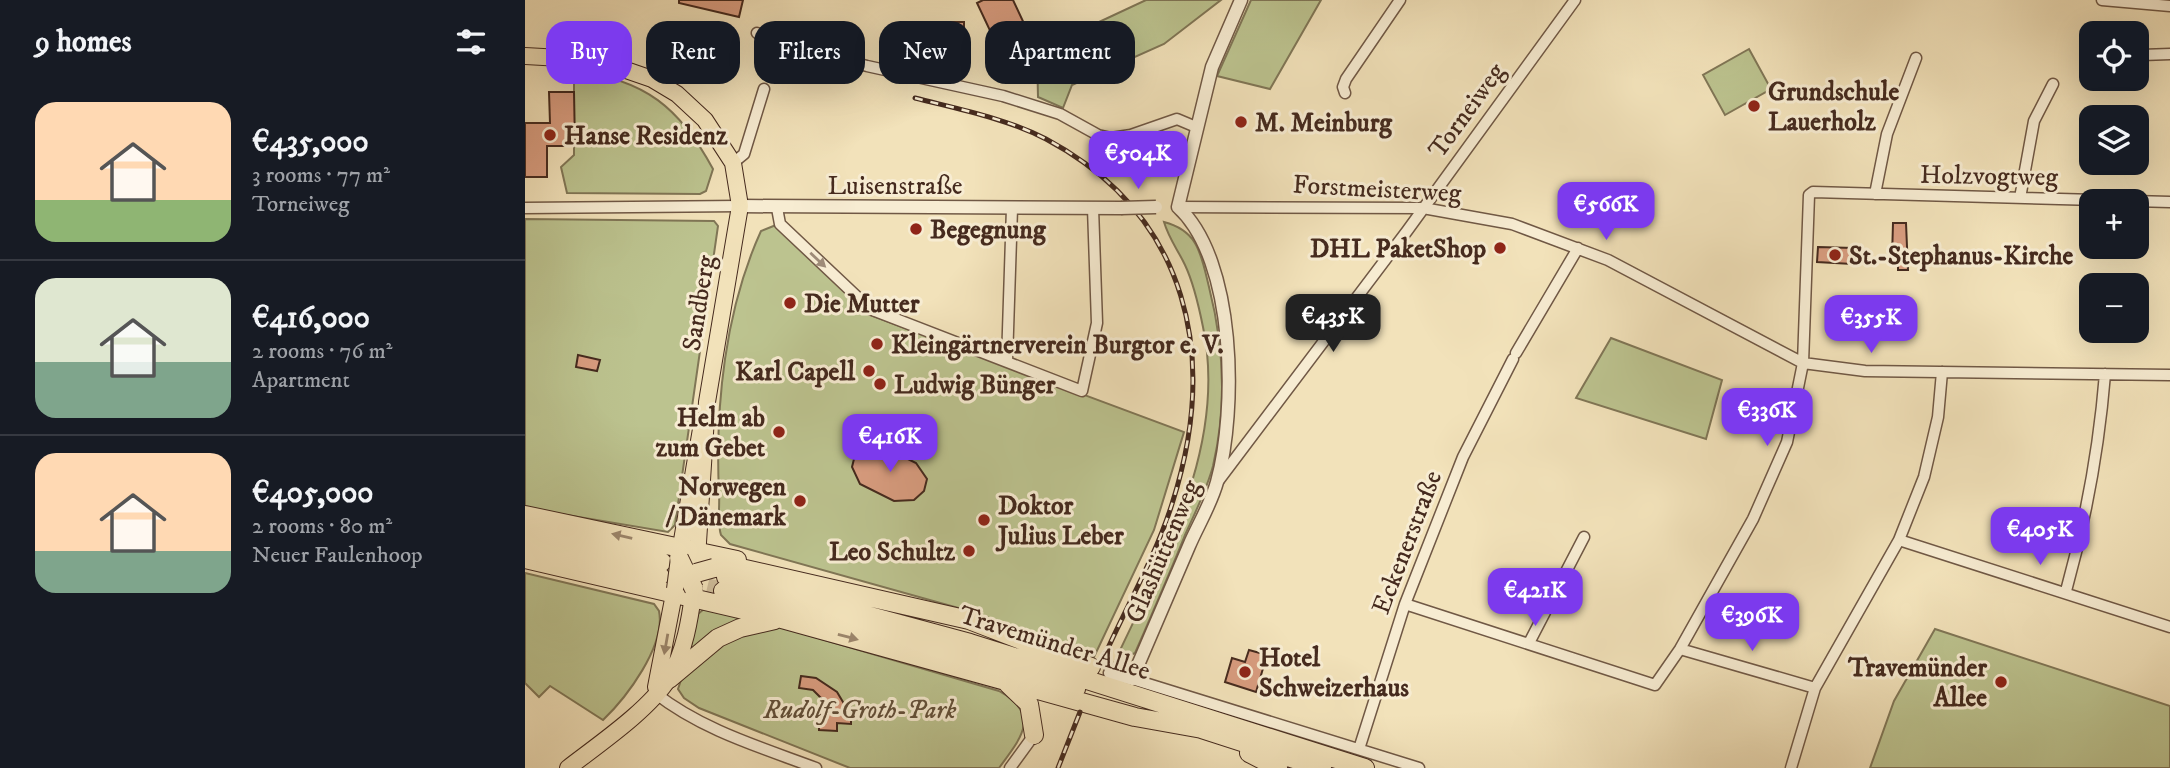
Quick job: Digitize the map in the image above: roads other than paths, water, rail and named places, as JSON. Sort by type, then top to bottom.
[{"type":"highway","points":[[525,515],[719,585]]},
{"type":"highway","points":[[525,530],[719,585],[782,619],[1135,717],[1205,730],[1278,768]]},
{"type":"highway","points":[[525,544],[681,573]]},
{"type":"highway","points":[[525,559],[681,573],[740,561],[783,577]]},
{"type":"highway","points":[[719,585],[741,568],[783,577],[938,612],[998,630],[1110,673]]},
{"type":"highway","name":"Travemünder Allee","points":[[719,585],[1060,670],[1366,768]]},
{"type":"highway","name":"Travemünder Allee","points":[[719,585],[951,651],[1322,768]]},
{"type":"highway","points":[[938,612],[1060,670]]},
{"type":"highway","points":[[669,678],[718,638],[740,628],[782,619]]},
{"type":"highway","points":[[1002,680],[1019,691],[1029,704],[1034,735]]},
{"type":"main road","points":[[525,56],[597,60],[652,79],[677,94],[705,120],[733,163]]},
{"type":"main road","name":"Sandberg","points":[[681,573],[706,454],[706,410],[740,206],[733,163]]},
{"type":"main road","points":[[568,768],[636,713],[669,678],[683,644],[681,573]]},
{"type":"main road","points":[[655,693],[681,573]]},
{"type":"street","points":[[1178,206],[1212,66],[1241,0]]},
{"type":"street","points":[[1345,93],[1343,87],[1346,79],[1400,0]]},
{"type":"street","name":"Torneiweg","points":[[1217,482],[1575,0]]},
{"type":"street","points":[[2102,0],[2170,6]]},
{"type":"street","points":[[2149,55],[2170,54]]},
{"type":"street","points":[[1875,194],[1887,134],[1916,58]]},
{"type":"street","points":[[865,65],[1003,96],[1060,114],[1098,135],[1111,138],[1131,135],[1164,121],[1178,119],[1196,127]]},
{"type":"street","points":[[2020,198],[2034,121],[2053,84]]},
{"type":"street","points":[[733,163],[744,154],[764,89]]},
{"type":"street","name":"Holzvogtweg","points":[[1803,363],[1809,195],[1814,192],[2170,202]]},
{"type":"street","points":[[525,208],[740,206]]},
{"type":"street","name":"Luisenstraße","points":[[740,206],[1178,206]]},
{"type":"street","name":"Forstmeisterweg","points":[[1178,206],[1423,208],[1524,227],[1638,274],[1803,363],[1865,371],[2170,375]]},
{"type":"street","name":"Glashüttenweg","points":[[1132,679],[1217,482],[1228,400],[1229,350],[1217,279],[1195,222],[1178,206]]},
{"type":"street","points":[[778,208],[780,224],[870,309],[1081,390],[1095,339],[1098,314],[1093,208]]},
{"type":"street","points":[[1007,361],[1012,208]]},
{"type":"street","name":"Eckenerstraße","points":[[1359,749],[1405,604],[1463,457],[1514,356],[1578,248]]},
{"type":"street","points":[[1405,604],[1655,685],[1680,649],[1753,519],[1787,442],[1803,363]]},
{"type":"street","points":[[1791,768],[1815,688],[1899,540],[1924,477],[1938,417],[1943,372]]},
{"type":"street","points":[[2066,592],[2085,524],[2098,453],[2105,374]]},
{"type":"street","points":[[1529,643],[1584,537]]},
{"type":"street","points":[[1899,540],[2170,627]]},
{"type":"street","points":[[1680,649],[1815,688]]},
{"type":"street","name":"Travemünder Allee","points":[[1110,673],[1419,768]]},
{"type":"street","points":[[655,693],[680,712],[712,728],[809,767]]},
{"type":"street","points":[[1010,768],[1034,735]]},
{"type":"tunnel","points":[[681,581],[723,591]]},
{"type":"railway","points":[[915,98],[1014,125],[1046,139],[1095,171],[1133,208],[1162,250],[1181,295],[1191,344],[1192,396],[1186,449],[1165,524],[1103,659]]},
{"type":"railway","points":[[1058,768],[1080,712]]},
{"type":"place","name":"Grundschule Lauerholz","points":[[1754,106]]},
{"type":"place","name":"M. Meinburg","points":[[1241,122]]},
{"type":"place","name":"Hanse Residenz","points":[[550,135]]},
{"type":"place","name":"Begegnung","points":[[916,229]]},
{"type":"place","name":"DHL PaketShop","points":[[1500,248]]},
{"type":"place","name":"St.-Stephanus-Kirche","points":[[1835,255]]},
{"type":"place","name":"Die Mutter","points":[[790,303]]},
{"type":"place","name":"Kleingärtnerverein Burgtor e. V.","points":[[877,344]]},
{"type":"place","name":"Karl Capell","points":[[869,371]]},
{"type":"place","name":"Ludwig Bünger","points":[[880,384]]},
{"type":"place","name":"Helm ab zum Gebet","points":[[779,432]]},
{"type":"place","name":"Norwegen / Dänemark","points":[[800,501]]},
{"type":"place","name":"Doktor Julius Leber","points":[[984,520]]},
{"type":"place","name":"Leo Schultz","points":[[969,551]]},
{"type":"place","name":"Hotel Schweizerhaus","points":[[1245,672]]},
{"type":"place","name":"Travemünder Allee","points":[[2001,682]]},
{"type":"park label","name":"Rudolf-Groth-Park","points":[[860,709]]}]
